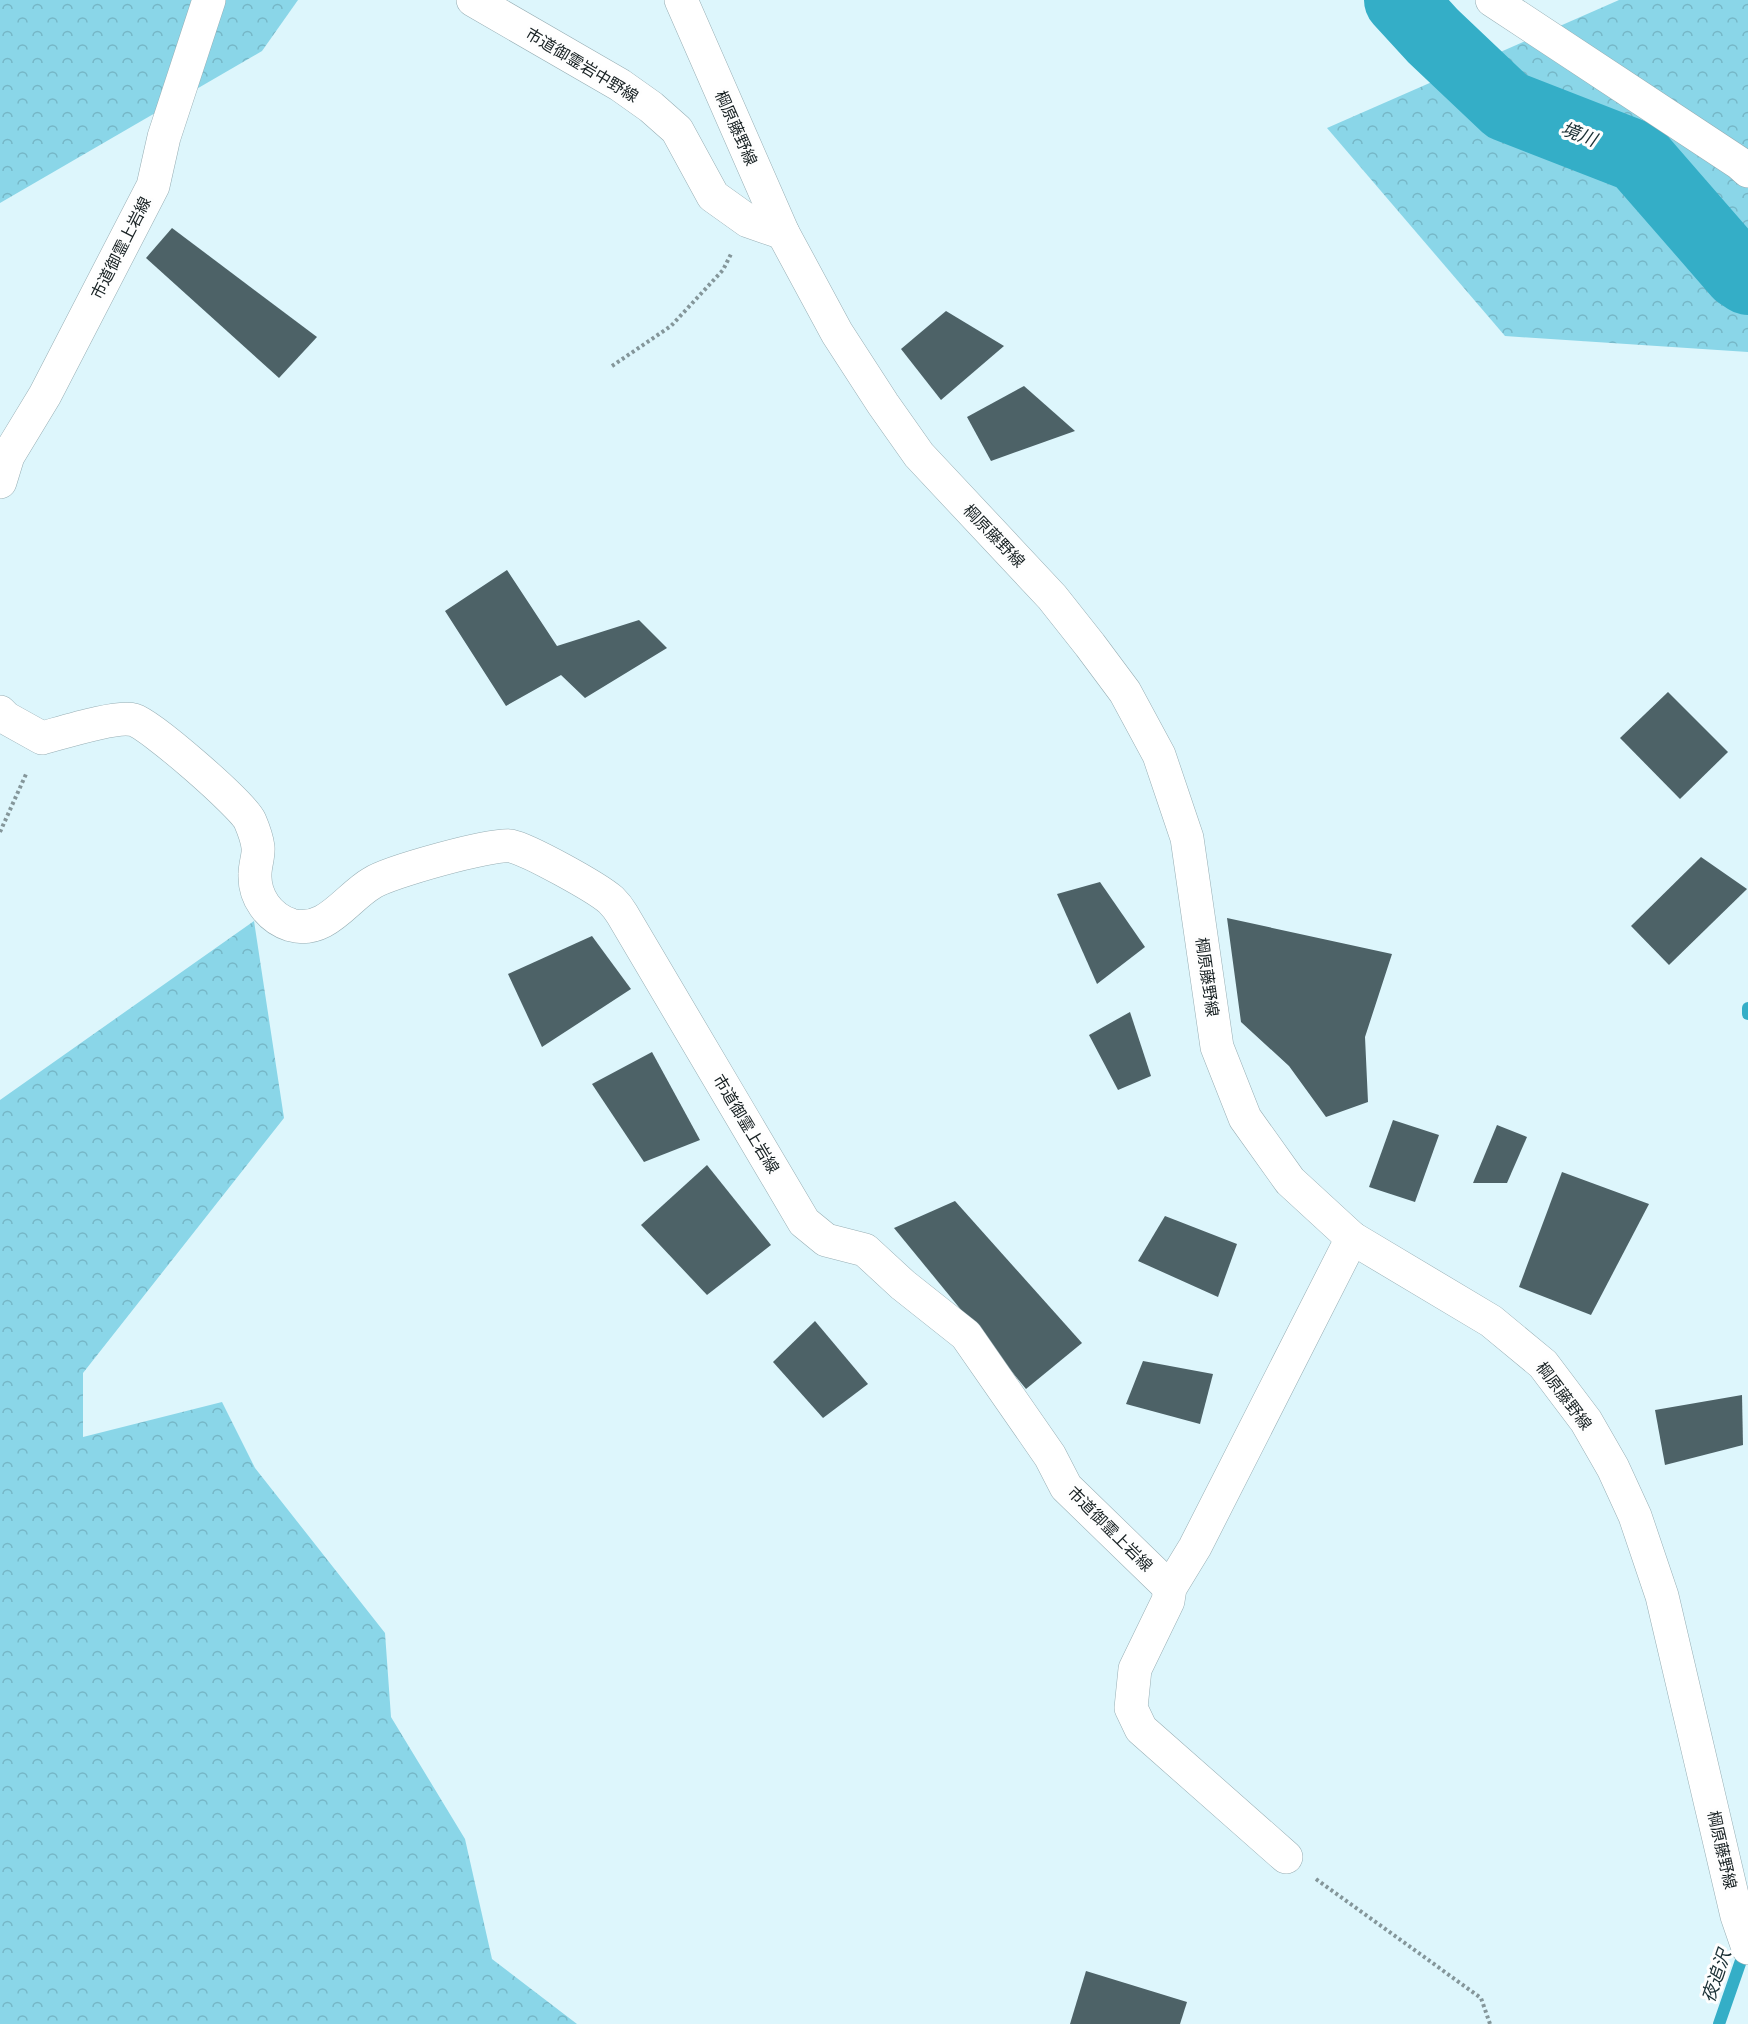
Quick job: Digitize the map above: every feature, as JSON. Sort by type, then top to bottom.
[{"type":"street","name":"市道御霊上岩線","points":[[0,482],[8,456],[45,395],[153,186],[164,137],[209,0]]},
{"type":"street","name":"市道御霊岩中野線","points":[[473,0],[620,85],[651,107],[677,130],[713,196],[748,221],[783,233]]},
{"type":"street","name":"棡原藤野線","points":[[681,0],[783,233],[837,333],[919,455],[1052,597],[1125,693],[1159,755],[1187,838],[1217,1047],[1245,1118],[1290,1181],[1352,1238],[1491,1321],[1543,1364],[1586,1421],[1613,1468],[1635,1516],[1662,1596],[1737,1916],[1748,1948]]},
{"type":"street","points":[[1492,0],[1748,171]]},
{"type":"street","points":[[0,712],[6,718],[42,738]]},
{"type":"street","name":"市道御霊上岩線","points":[[42,738],[92,725],[118,720],[135,720],[170,744],[249,818],[258,846],[254,876],[260,899],[272,915],[292,925],[309,927],[330,918],[372,882],[477,850],[510,846],[530,853],[611,900],[622,914],[804,1222],[826,1240],[865,1250],[903,1285],[966,1335],[1050,1456],[1066,1487],[1170,1588]]},
{"type":"street","points":[[1286,1857],[1141,1729],[1131,1708],[1135,1669],[1168,1601],[1170,1588],[1195,1547],[1352,1238]]},
{"type":"path","points":[[612,366],[671,326],[723,270],[748,221]]},
{"type":"path","points":[[0,832],[42,738]]},
{"type":"path","points":[[1286,1857],[1481,1998],[1490,2024]]},
{"type":"green space","points":[[0,0],[298,0],[262,51],[0,203]]},
{"type":"green space","points":[[1619,0],[1748,0],[1748,352],[1505,336],[1327,128]]},
{"type":"green space","points":[[254,921],[284,1118],[83,1373],[83,1437],[222,1402],[255,1468],[385,1633],[391,1717],[465,1839],[492,1959],[577,2024],[0,2024],[0,1100]]},
{"type":"building","points":[[172,228],[317,337],[279,378],[146,258]]},
{"type":"building","points":[[946,311],[1004,346],[941,400],[901,349]]},
{"type":"building","points":[[1024,386],[1075,431],[991,461],[967,417]]},
{"type":"building","points":[[507,570],[557,646],[639,620],[667,648],[585,698],[561,675],[506,706],[445,611]]},
{"type":"building","points":[[1668,692],[1728,752],[1680,799],[1620,738]]},
{"type":"building","points":[[1701,857],[1747,889],[1669,965],[1631,926]]},
{"type":"building","points":[[1100,882],[1145,947],[1097,984],[1057,894]]},
{"type":"building","points":[[1227,918],[1392,954],[1365,1037],[1368,1102],[1326,1117],[1289,1066],[1241,1022]]},
{"type":"building","points":[[592,936],[631,989],[542,1047],[508,974]]},
{"type":"building","points":[[1130,1012],[1151,1076],[1118,1090],[1089,1035]]},
{"type":"building","points":[[652,1052],[700,1140],[644,1162],[592,1084]]},
{"type":"building","points":[[1393,1120],[1439,1135],[1415,1202],[1369,1187]]},
{"type":"building","points":[[1497,1125],[1527,1137],[1507,1183],[1473,1183]]},
{"type":"building","points":[[707,1165],[771,1245],[707,1295],[641,1225]]},
{"type":"building","points":[[1562,1172],[1649,1204],[1591,1315],[1519,1287]]},
{"type":"building","points":[[955,1201],[1082,1343],[1026,1389],[894,1228]]},
{"type":"building","points":[[1165,1216],[1237,1244],[1218,1297],[1138,1261]]},
{"type":"building","points":[[815,1321],[868,1384],[823,1418],[773,1362]]},
{"type":"building","points":[[1143,1361],[1213,1374],[1200,1424],[1126,1404]]},
{"type":"building","points":[[1742,1395],[1743,1445],[1665,1465],[1655,1410]]},
{"type":"building","points":[[1086,1971],[1187,2002],[1180,2024],[1070,2024]]},
{"type":"waterway","name":"境川","points":[[1400,0],[1433,36],[1507,106],[1638,157],[1739,273],[1748,279]]},
{"type":"waterway","name":"夜追沢","points":[[1748,1008],[1748,1014]]},
{"type":"waterway","name":"夜追沢","points":[[1719,2024],[1745,1949]]}]
